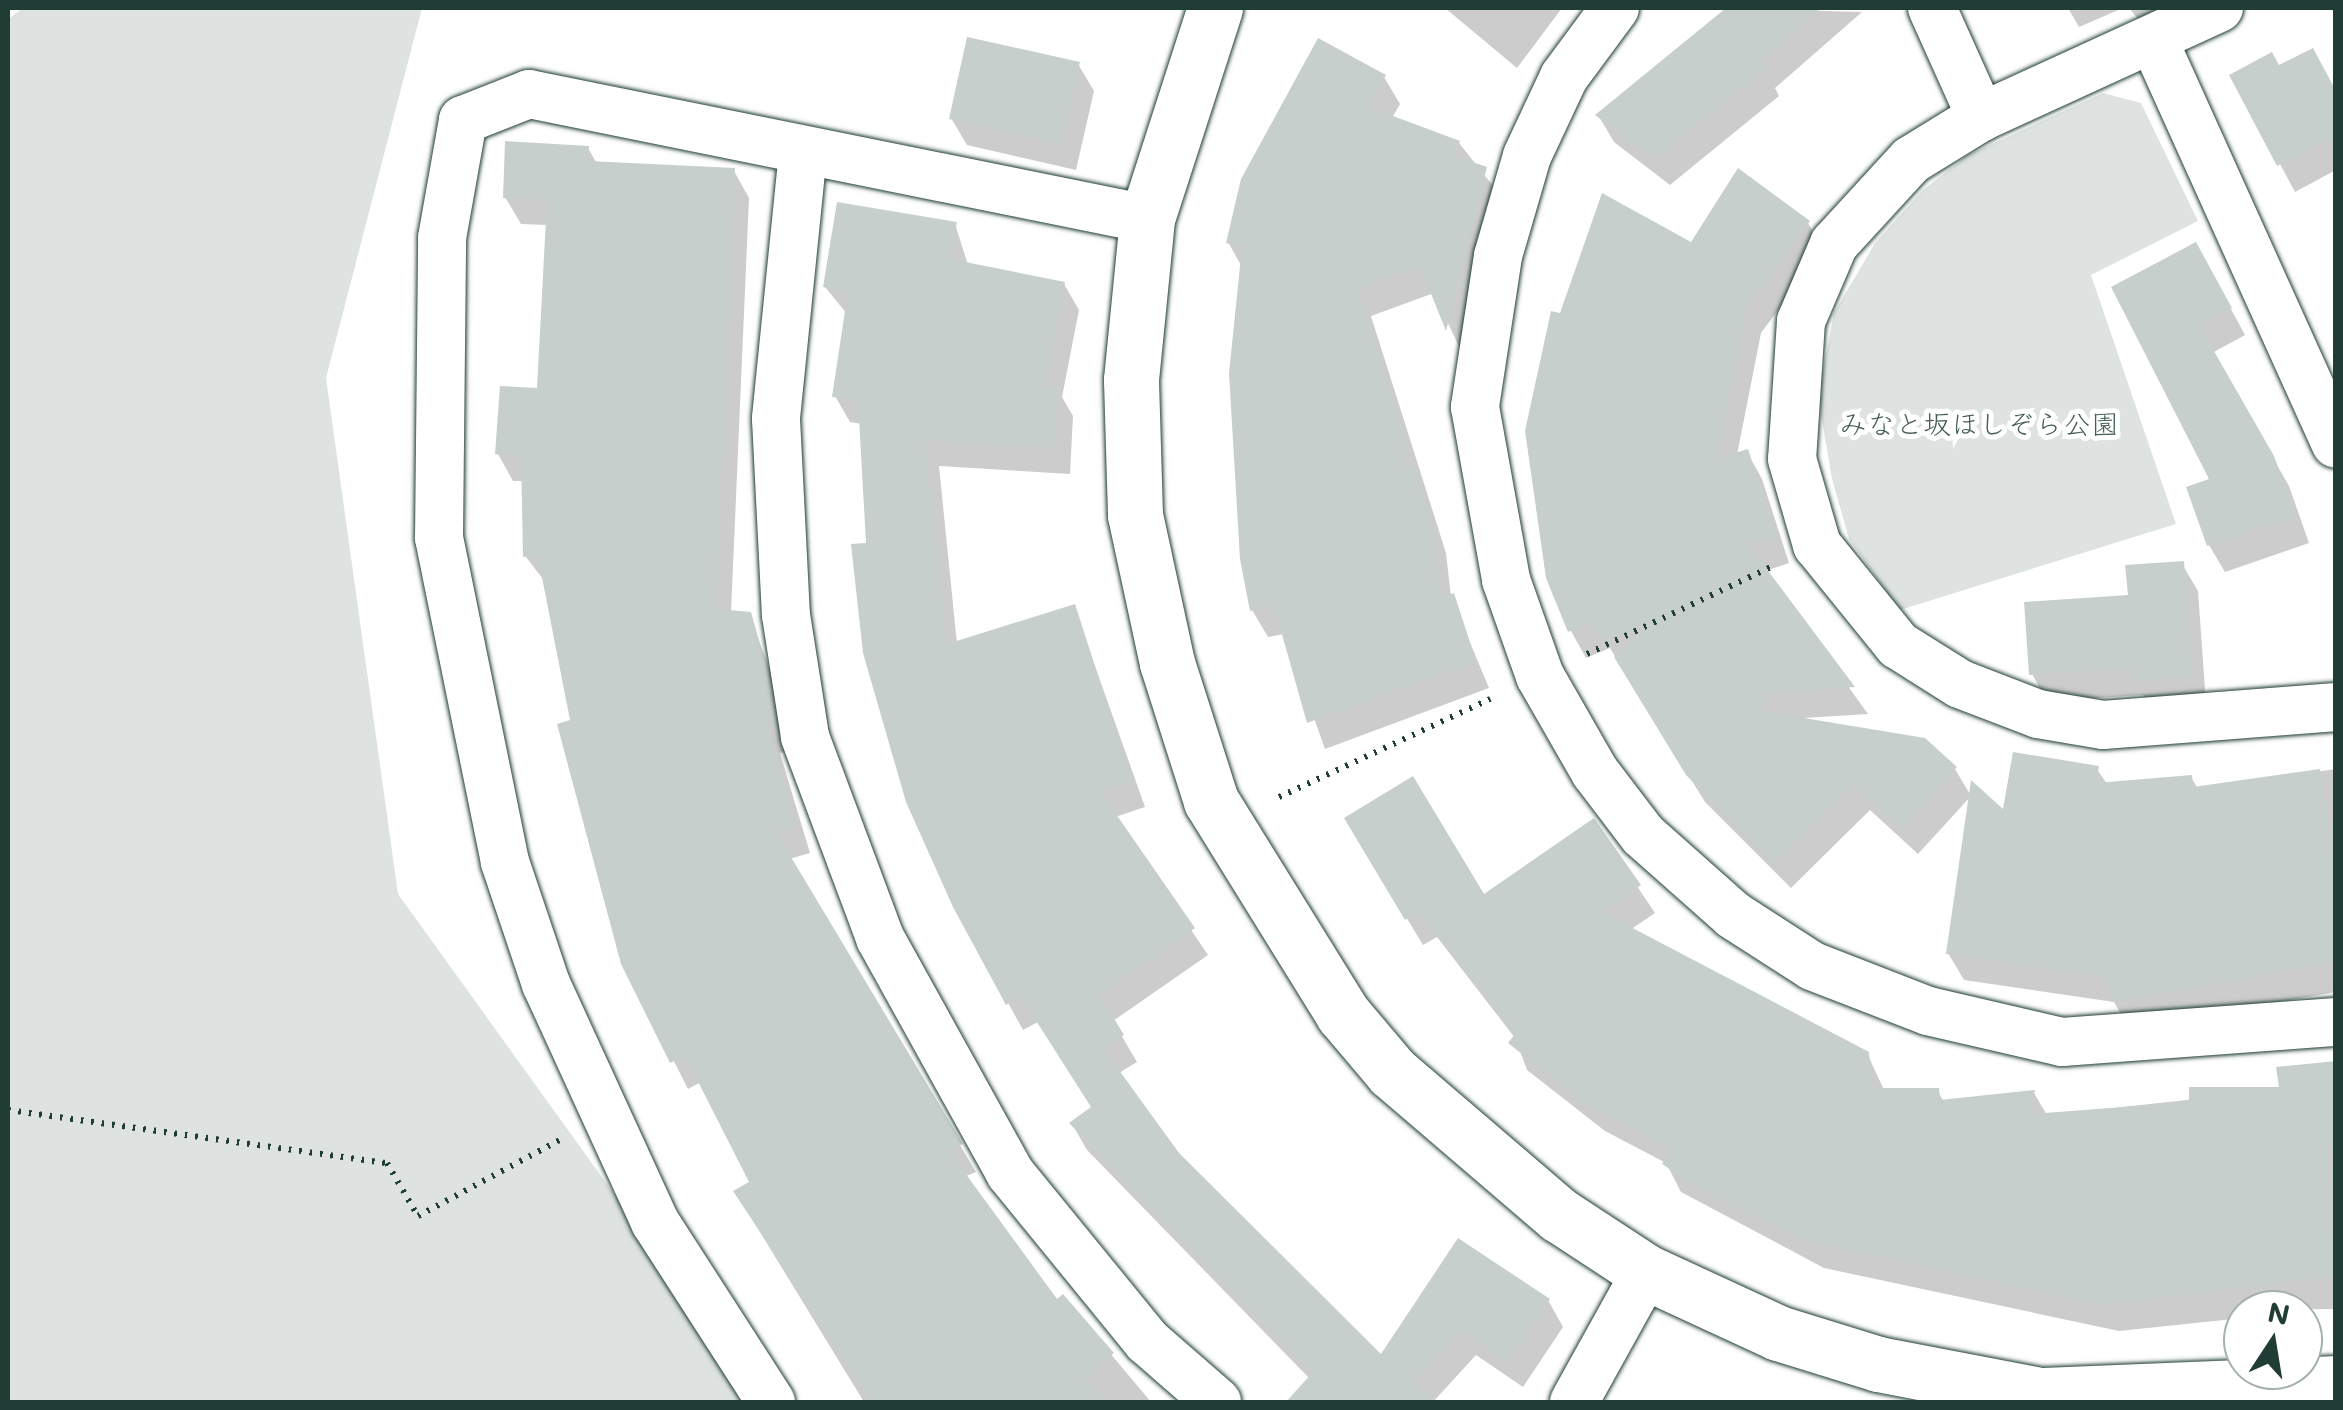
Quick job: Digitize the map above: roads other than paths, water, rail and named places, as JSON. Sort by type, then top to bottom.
[{"type":"street","points":[[1215,8],[1147,218],[1131,380],[1135,515],[1167,663],[1211,801],[1302,958],[1392,1072],[1559,1215],[1646,1272],[1828,1350],[2040,1394],[2336,1382]]},
{"type":"street","points":[[1615,8],[1564,77],[1527,156],[1498,256],[1476,407],[1506,580],[1540,676],[1596,772],[1643,835],[1733,915],[1812,966],[1928,1011],[2062,1042],[2336,1022]]},
{"type":"street","points":[[1932,8],[1981,117]]},
{"type":"street","points":[[2218,8],[1981,117],[1911,160],[1834,244],[1802,320],[1792,459],[1818,545],[1898,645],[1960,684],[2038,714],[2103,725],[2336,707]]},
{"type":"street","points":[[2153,39],[2336,444]]},
{"type":"street","points":[[771,1402],[655,1222],[605,1116],[505,862],[439,538],[442,238],[462,120],[529,94],[1147,218]]},
{"type":"street","points":[[803,152],[776,419],[786,616],[805,737],[880,938],[1010,1173],[1147,1341],[1217,1402]]},
{"type":"street","points":[[1574,1402],[1646,1272]]},
{"type":"park label","name":"みなと坂ほしぞら公園","points":[[1979,423]]}]
